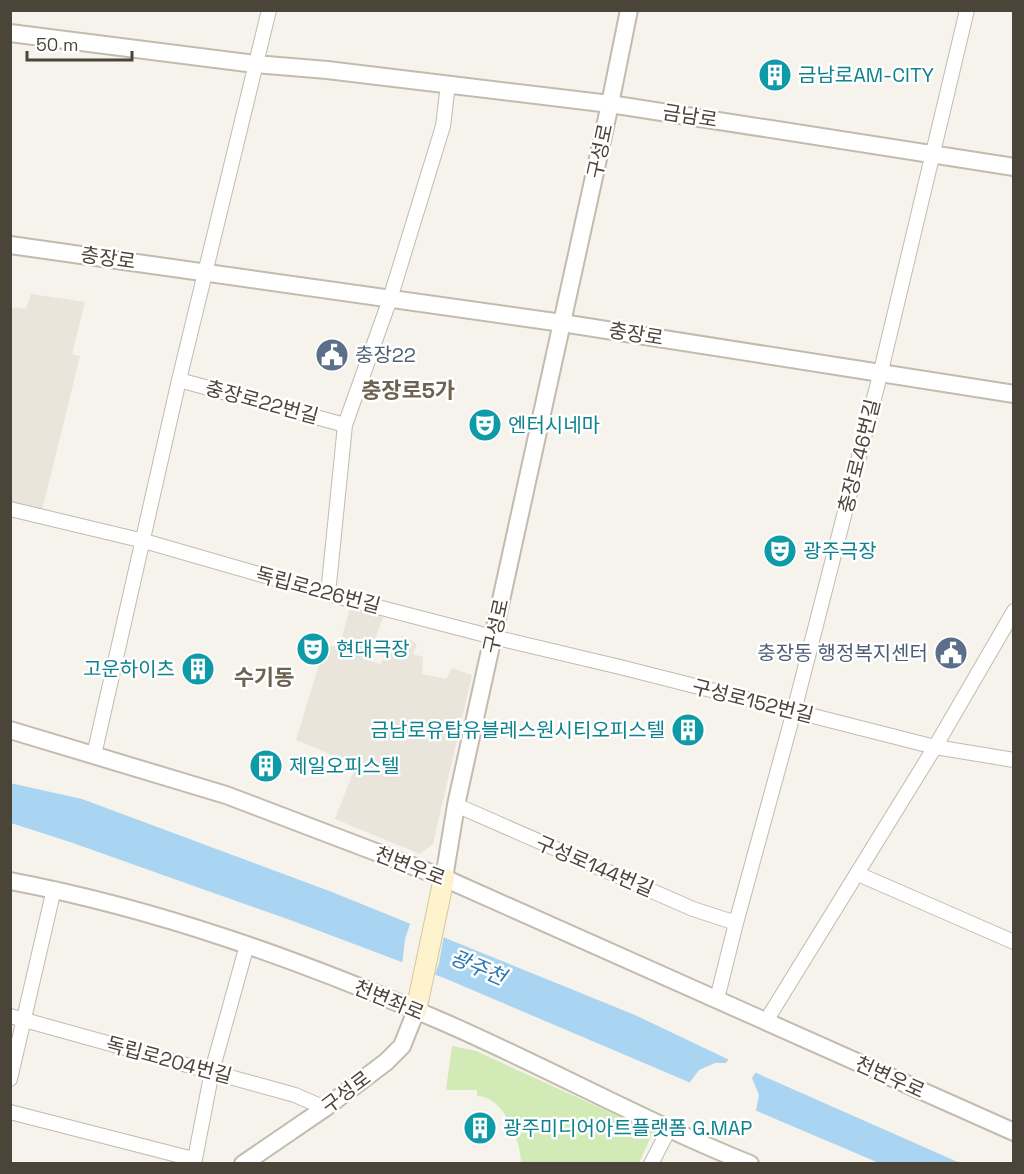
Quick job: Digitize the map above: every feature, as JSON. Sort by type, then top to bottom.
[{"type":"main road","name":"구성로","points":[[416,1011],[444,878]]},
{"type":"street","points":[[94,754],[179,380],[269,10]]},
{"type":"street","name":"구성로","points":[[444,878],[456,805],[629,10]]},
{"type":"street","points":[[880,375],[967,10]]},
{"type":"street","name":"금남로","points":[[10,33],[610,104],[1014,166]]},
{"type":"street","points":[[390,299],[443,126],[448,84]]},
{"type":"street","name":"충장로","points":[[10,245],[562,323],[722,347],[880,375],[1014,394]]},
{"type":"street","name":"충장로22번길","points":[[328,594],[345,425],[390,299]]},
{"type":"street","name":"충장로46번길","points":[[794,711],[880,375]]},
{"type":"street","name":"충장로22번길","points":[[179,380],[345,425]]},
{"type":"street","name":"독립로226번길","points":[[10,509],[144,542],[328,594],[493,637]]},
{"type":"street","points":[[766,1021],[935,747],[1014,611]]},
{"type":"street","name":"구성로152번길","points":[[493,637],[935,747],[1014,760]]},
{"type":"street","points":[[717,999],[794,711]]},
{"type":"street","name":"천변우로","points":[[10,730],[226,795],[444,878],[1014,1132]]},
{"type":"street","name":"구성로144번길","points":[[456,805],[693,909],[736,923]]},
{"type":"street","points":[[858,874],[1014,942]]},
{"type":"street","name":"천변좌로","points":[[10,881],[103,900],[247,945],[416,1011],[669,1129],[750,1164]]},
{"type":"street","points":[[10,1079],[17,1018],[54,890]]},
{"type":"street","points":[[10,1112],[194,1161],[212,1071],[247,945]]},
{"type":"street","name":"구성로","points":[[243,1164],[325,1108],[386,1062],[402,1046],[416,1011]]},
{"type":"street","name":"독립로204번길","points":[[17,1018],[295,1095],[325,1108]]},
{"type":"street","points":[[651,1164],[669,1129]]},
{"type":"shaded area","points":[[31,294],[85,302],[72,354],[80,356],[42,511],[11,503],[10,307],[26,309]]},
{"type":"shaded area","points":[[350,608],[383,617],[368,660],[380,664],[403,636],[417,644],[413,654],[423,657],[422,674],[446,679],[452,668],[472,675],[433,844],[420,854],[335,819],[356,765],[296,740],[325,645],[339,647]]},
{"type":"green space","points":[[452,1046],[476,1051],[653,1132],[639,1163],[521,1163],[514,1132],[503,1111],[495,1103],[477,1096],[477,1090],[446,1090]]},
{"type":"water","name":"광주천","points":[[10,783],[82,799],[332,892],[635,1015],[763,1076],[960,1163],[879,1163],[444,978],[293,921],[11,823]]},
{"type":"pier","points":[[411,921],[444,935],[434,978],[402,966],[405,939]]},
{"type":"pier","points":[[730,1057],[757,1070],[752,1078],[759,1095],[755,1115],[687,1086],[699,1070],[715,1063],[726,1063]]},
{"type":"place","name":"금남로AM-CITY","points":[[775,75]]},
{"type":"place","name":"충장22","points":[[332,355]]},
{"type":"place","name":"엔터시네마","points":[[485,425]]},
{"type":"place","name":"광주극장","points":[[780,551]]},
{"type":"place","name":"현대극장","points":[[313,649]]},
{"type":"place","name":"충장동 행정복지센터","points":[[951,653]]},
{"type":"place","name":"고운하이츠","points":[[198,669]]},
{"type":"place","name":"금남로유탑유블레스원시티오피스텔","points":[[688,730]]},
{"type":"place","name":"제일오피스텔","points":[[266,766]]},
{"type":"place","name":"광주미디어아트플랫폼 G.MAP","points":[[480,1128]]},
{"type":"district","name":"충장로5가","points":[[408,390]]},
{"type":"district","name":"수기동","points":[[264,677]]}]
